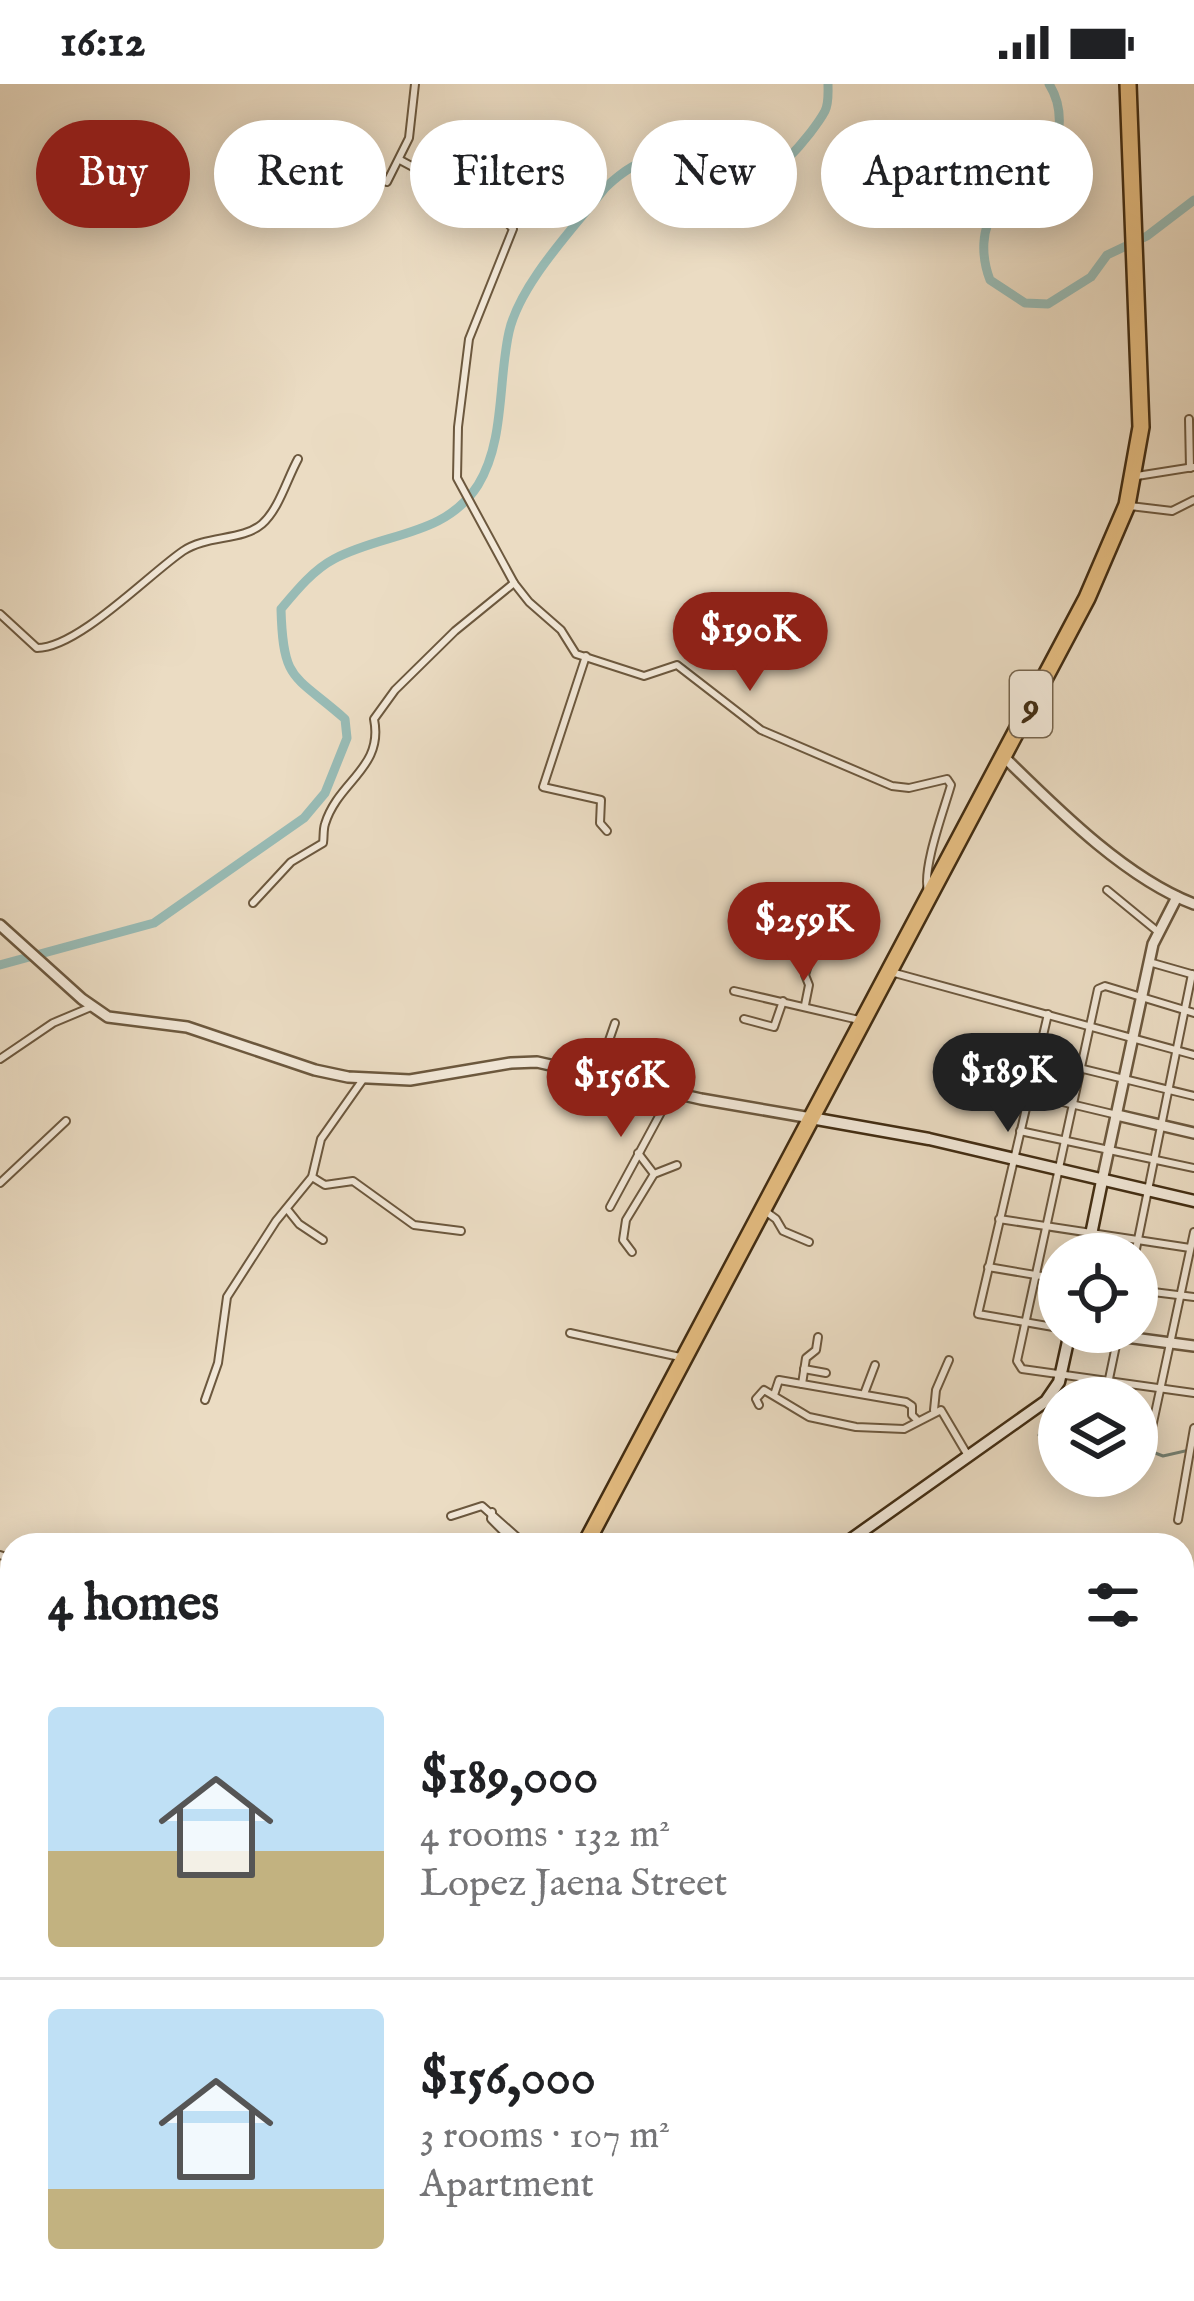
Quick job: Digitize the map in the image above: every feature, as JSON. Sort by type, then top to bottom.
[{"type":"highway","name":"9","points":[[591,1533],[1097,578],[1127,506],[1141,427],[1128,84]]},
{"type":"main road","points":[[811,1118],[929,1139],[1194,1201]]},
{"type":"main road","points":[[1091,1233],[1102,1181]]},
{"type":"main road","points":[[858,1533],[1046,1401],[1061,1375],[1066,1353]]},
{"type":"street","points":[[387,182],[409,137],[415,84]]},
{"type":"street","points":[[400,160],[499,213],[513,229],[469,339],[454,464],[459,484],[525,599],[561,630],[574,652],[644,676],[677,665],[761,730],[892,786],[909,788],[947,779],[951,785],[940,812],[925,883],[930,893]]},
{"type":"street","points":[[1133,477],[1192,467],[1190,419]]},
{"type":"street","points":[[0,614],[38,648],[54,645],[112,609],[192,545],[258,527],[273,509],[298,459]]},
{"type":"street","points":[[1127,506],[1172,511],[1194,500]]},
{"type":"street","points":[[253,903],[291,862],[314,852],[324,840],[327,820],[371,759],[378,734],[374,719],[392,694],[455,631],[514,583]]},
{"type":"street","points":[[586,656],[543,788],[602,801],[600,823],[607,831]]},
{"type":"street","points":[[1003,756],[1096,841],[1194,904]]},
{"type":"street","points":[[1107,890],[1157,932]]},
{"type":"street","points":[[1102,1181],[1149,962],[1157,932],[1177,897]]},
{"type":"street","points":[[805,1005],[809,987],[805,975],[823,915]]},
{"type":"street","points":[[0,925],[107,1017],[188,1028],[301,1066],[410,1081],[529,1062],[811,1118]]},
{"type":"street","points":[[1139,1233],[1193,974],[1149,962]]},
{"type":"street","points":[[888,972],[1194,1055]]},
{"type":"street","points":[[1074,1377],[1018,1366],[1098,989],[1105,986],[1194,1013]]},
{"type":"street","points":[[734,991],[862,1021]]},
{"type":"street","points":[[744,1019],[775,1027],[783,1001]]},
{"type":"street","points":[[0,1059],[53,1023],[91,1006]]},
{"type":"street","points":[[1038,1326],[977,1314],[1048,1014]]},
{"type":"street","points":[[597,1075],[615,1023]]},
{"type":"street","points":[[1038,1058],[1194,1096]]},
{"type":"street","points":[[205,1400],[218,1363],[227,1297],[312,1177],[321,1139],[364,1078]]},
{"type":"street","points":[[610,1207],[672,1092]]},
{"type":"street","points":[[1029,1094],[1194,1133]]},
{"type":"street","points":[[0,1183],[67,1121]]},
{"type":"street","points":[[1020,1131],[1194,1168]]},
{"type":"street","points":[[637,1153],[658,1173]]},
{"type":"street","points":[[632,1252],[623,1240],[624,1226],[658,1173],[677,1166]]},
{"type":"street","points":[[312,1177],[325,1185],[353,1181],[414,1225],[461,1231]]},
{"type":"street","points":[[287,1209],[303,1228],[323,1240]]},
{"type":"street","points":[[763,1210],[783,1232],[809,1242]]},
{"type":"street","points":[[999,1219],[1085,1233]]},
{"type":"street","points":[[1158,1397],[1194,1232]]},
{"type":"street","points":[[1158,1243],[1192,1248]]},
{"type":"street","points":[[988,1267],[1038,1276]]},
{"type":"street","points":[[1158,1293],[1194,1297]]},
{"type":"street","points":[[570,1333],[684,1358]]},
{"type":"street","points":[[802,1384],[806,1356],[815,1350],[818,1336]]},
{"type":"street","points":[[1158,1340],[1194,1346]]},
{"type":"street","points":[[934,1410],[936,1390],[949,1360]]},
{"type":"street","points":[[864,1394],[874,1365]]},
{"type":"street","points":[[804,1369],[826,1373]]},
{"type":"street","points":[[774,1395],[779,1380],[864,1394],[908,1403],[917,1421]]},
{"type":"street","points":[[1160,1387],[1194,1393]]},
{"type":"street","points":[[759,1405],[756,1399],[764,1390],[809,1417],[901,1430],[934,1410],[945,1413],[967,1454]]},
{"type":"street","points":[[1178,1520],[1194,1428]]},
{"type":"street","points":[[1179,1504],[1194,1506]]},
{"type":"street","points":[[452,1516],[482,1506],[513,1533]]},
{"type":"street","points":[[492,1513],[491,1519],[505,1533]]},
{"type":"waterway","points":[[0,965],[154,923],[304,818],[325,793],[347,738],[345,719],[295,675],[285,651],[281,609],[326,564],[449,515],[478,485],[493,449],[515,313],[550,257],[605,188],[632,167],[657,159],[682,162],[734,188],[748,188],[773,172],[810,133],[826,108],[828,84]]},
{"type":"waterway","points":[[1049,84],[1058,110],[1054,153],[1040,179],[992,216],[984,253],[990,280],[1025,303],[1048,304],[1091,277],[1107,255],[1147,236],[1194,200]]},
{"type":"waterway","points":[[1158,1454],[1194,1449]]}]
